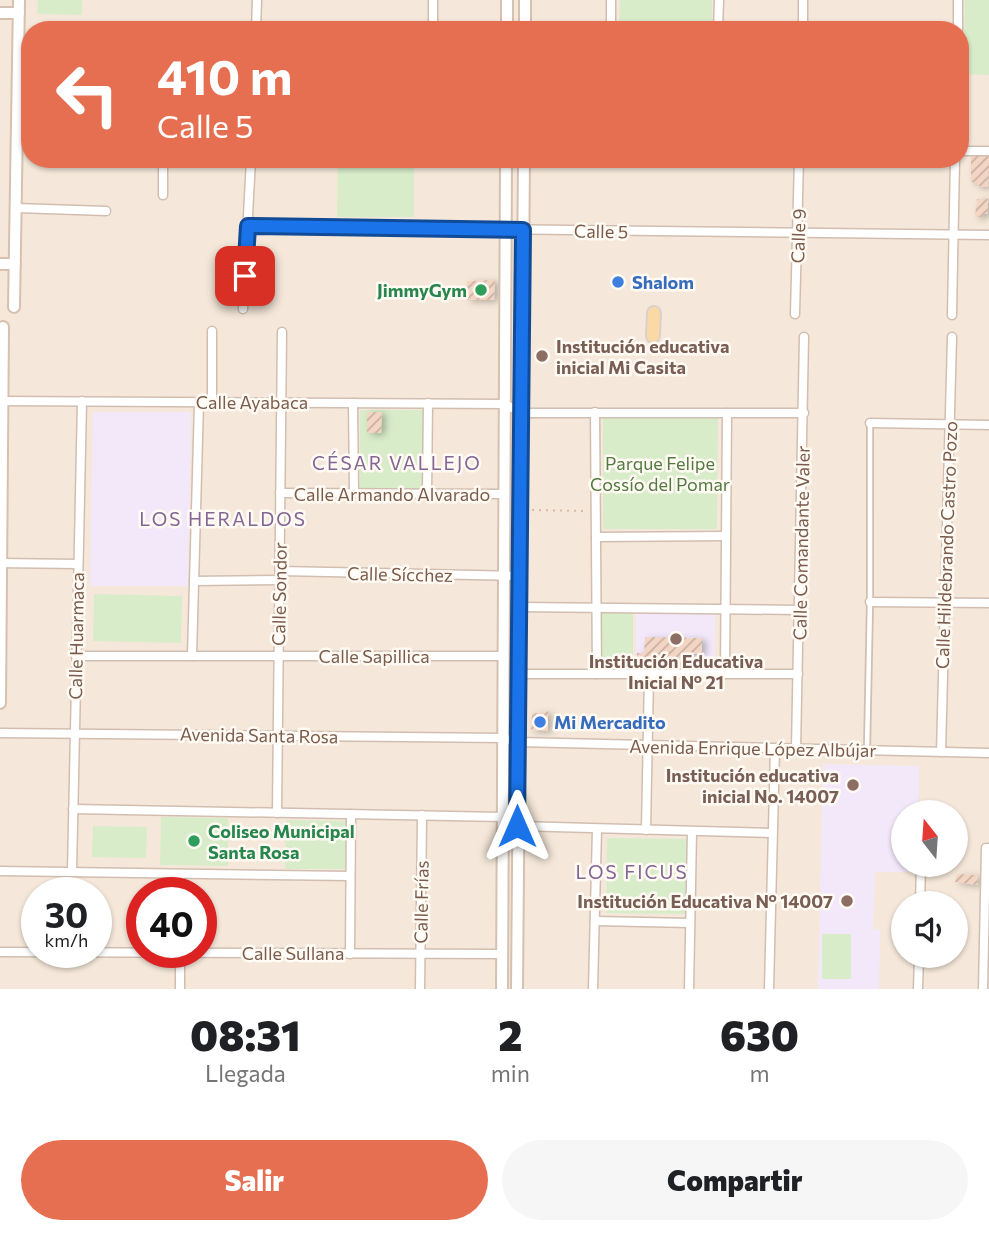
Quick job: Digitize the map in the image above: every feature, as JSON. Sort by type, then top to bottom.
[{"type":"main road","points":[[653,336],[654,313]]},
{"type":"street","points":[[14,307],[19,0]]},
{"type":"street","points":[[256,21],[257,0]]},
{"type":"street","points":[[433,0],[433,21]]},
{"type":"street","points":[[507,0],[507,21]]},
{"type":"street","points":[[525,0],[525,21]]},
{"type":"street","points":[[611,0],[611,21]]},
{"type":"street","points":[[718,21],[719,0]]},
{"type":"street","points":[[803,0],[803,21]]},
{"type":"street","points":[[958,0],[958,21]]},
{"type":"street","points":[[0,13],[19,13]]},
{"type":"street","points":[[969,151],[989,151]]},
{"type":"street","points":[[163,168],[163,195]]},
{"type":"street","points":[[243,309],[251,168]]},
{"type":"street","points":[[502,989],[506,168]]},
{"type":"street","points":[[517,989],[524,168]]},
{"type":"street","name":"Calle 9","points":[[795,314],[799,168]]},
{"type":"street","points":[[952,315],[955,168]]},
{"type":"street","points":[[16,208],[106,211]]},
{"type":"street","name":"Calle 5","points":[[248,226],[989,235]]},
{"type":"street","points":[[0,264],[15,264]]},
{"type":"street","points":[[0,703],[3,327]]},
{"type":"street","points":[[212,331],[212,402]]},
{"type":"street","name":"Calle Sondor","points":[[277,813],[282,332]]},
{"type":"street","name":"Calle Comandante Valer","points":[[796,749],[804,337]]},
{"type":"street","name":"Calle Hildebrando Castro Pozo","points":[[941,752],[952,337]]},
{"type":"street","name":"Calle Ayabaca","points":[[1,401],[505,404]]},
{"type":"street","name":"Calle Huarmaca","points":[[72,872],[82,401]]},
{"type":"street","points":[[192,656],[198,402]]},
{"type":"street","points":[[353,402],[354,493]]},
{"type":"street","points":[[427,494],[428,403]]},
{"type":"street","points":[[505,404],[521,413],[804,413]]},
{"type":"street","points":[[595,412],[597,674]]},
{"type":"street","points":[[725,674],[727,413]]},
{"type":"street","points":[[870,424],[989,425]]},
{"type":"street","name":"Calle Armando Alvarado","points":[[280,493],[504,494]]},
{"type":"street","points":[[596,537],[726,536]]},
{"type":"street","points":[[1,564],[78,564]]},
{"type":"street","name":"Calle Sícchez","points":[[194,581],[280,575],[520,576]]},
{"type":"street","points":[[870,602],[989,603]]},
{"type":"street","points":[[519,607],[799,610]]},
{"type":"street","name":"Calle Sapillica","points":[[76,656],[503,656]]},
{"type":"street","points":[[519,674],[798,674]]},
{"type":"street","points":[[646,830],[649,674]]},
{"type":"street","name":"Avenida Santa Rosa","points":[[0,733],[503,738],[518,742]]},
{"type":"street","name":"Avenida Enrique López Albújar","points":[[518,742],[989,753]]},
{"type":"street","points":[[769,989],[775,749]]},
{"type":"street","points":[[73,809],[503,817]]},
{"type":"street","points":[[350,954],[351,814]]},
{"type":"street","name":"Calle Frías","points":[[420,989],[422,816]]},
{"type":"street","points":[[517,826],[772,833]]},
{"type":"street","points":[[593,989],[597,829]]},
{"type":"street","points":[[689,989],[692,832]]},
{"type":"street","points":[[983,989],[986,848],[989,848]]},
{"type":"street","points":[[0,871],[350,876]]},
{"type":"street","points":[[595,921],[690,923]]},
{"type":"street","name":"Calle Sullana","points":[[0,952],[126,952]]},
{"type":"street","name":"Calle Sullana","points":[[217,952],[502,954]]},
{"type":"street","points":[[180,968],[180,989]]},
{"type":"street","points":[[918,989],[919,968]]},
{"type":"lane","points":[[867,751],[870,424]]},
{"type":"path","points":[[520,510],[596,510]]},
{"type":"shaded area","points":[[0,0],[989,0],[989,989],[0,989]]},
{"type":"shaded area","points":[[93,412],[191,412],[188,586],[90,586]]},
{"type":"shaded area","name":"Institución Educativa Inicial Nº 21","points":[[715,613],[715,665],[636,665],[636,614]]},
{"type":"shaded area","name":"Institución Educativa Nº 14007","points":[[823,764],[919,766],[918,800],[891,800],[891,872],[875,872],[873,929],[880,930],[879,989],[818,989]]},
{"type":"green space","points":[[38,0],[82,0],[82,15],[37,14]]},
{"type":"green space","points":[[620,0],[712,0],[712,21],[619,21]]},
{"type":"green space","points":[[965,0],[989,0],[989,75],[969,74],[969,21],[964,21]]},
{"type":"green space","points":[[338,168],[414,168],[414,217],[337,217]]},
{"type":"green space","points":[[360,410],[425,410],[425,490],[360,491]]},
{"type":"green space","name":"Parque Felipe Cossío del Pomar","points":[[603,418],[718,418],[717,529],[603,529]]},
{"type":"green space","points":[[94,594],[182,596],[181,643],[93,641]]},
{"type":"green space","points":[[633,607],[633,669],[596,669],[598,608]]},
{"type":"green space","name":"Coliseo Municipal Santa Rosa","points":[[161,817],[228,818],[228,866],[160,865]]},
{"type":"green space","points":[[286,820],[347,821],[346,869],[285,869]]},
{"type":"green space","points":[[93,826],[147,827],[146,858],[92,857]]},
{"type":"green space","points":[[607,838],[690,839],[689,914],[606,913]]},
{"type":"green space","points":[[822,934],[851,934],[851,979],[822,979]]},
{"type":"building","points":[[971,155],[989,156],[988,187],[977,186],[977,183],[971,182]]},
{"type":"building","points":[[977,199],[988,199],[987,214],[982,214],[982,217],[975,217]]},
{"type":"building","name":"JimmyGym","points":[[495,280],[494,300],[467,300],[467,281]]},
{"type":"building","points":[[367,412],[382,412],[381,433],[367,433]]},
{"type":"building","points":[[645,637],[702,638],[702,654],[689,654],[689,665],[637,664],[637,653],[644,653]]},
{"type":"building","name":"Mi Mercadito","points":[[548,711],[548,731],[531,730],[532,714]]},
{"type":"building","points":[[977,875],[978,885],[955,882],[956,877]]},
{"type":"place","name":"Shalom","points":[[618,282]]},
{"type":"place","name":"JimmyGym","points":[[481,290]]},
{"type":"place","name":"Institución educativa inicial Mi Casita","points":[[542,356]]},
{"type":"place","name":"Institución Educativa Inicial Nº 21","points":[[676,639]]},
{"type":"place","name":"Mi Mercadito","points":[[540,722]]},
{"type":"place","name":"Institución educativa inicial No. 14007","points":[[853,785]]},
{"type":"place","name":"Coliseo Municipal Santa Rosa","points":[[194,841]]},
{"type":"place","name":"Institución Educativa Nº 14007","points":[[847,901]]},
{"type":"district","name":"CÉSAR VALLEJO","points":[[397,462]]},
{"type":"district","name":"LOS HERALDOS","points":[[223,518]]},
{"type":"district","name":"LOS FICUS","points":[[632,871]]},
{"type":"route","points":[[245,276],[248,226],[523,230],[517,826]]}]
